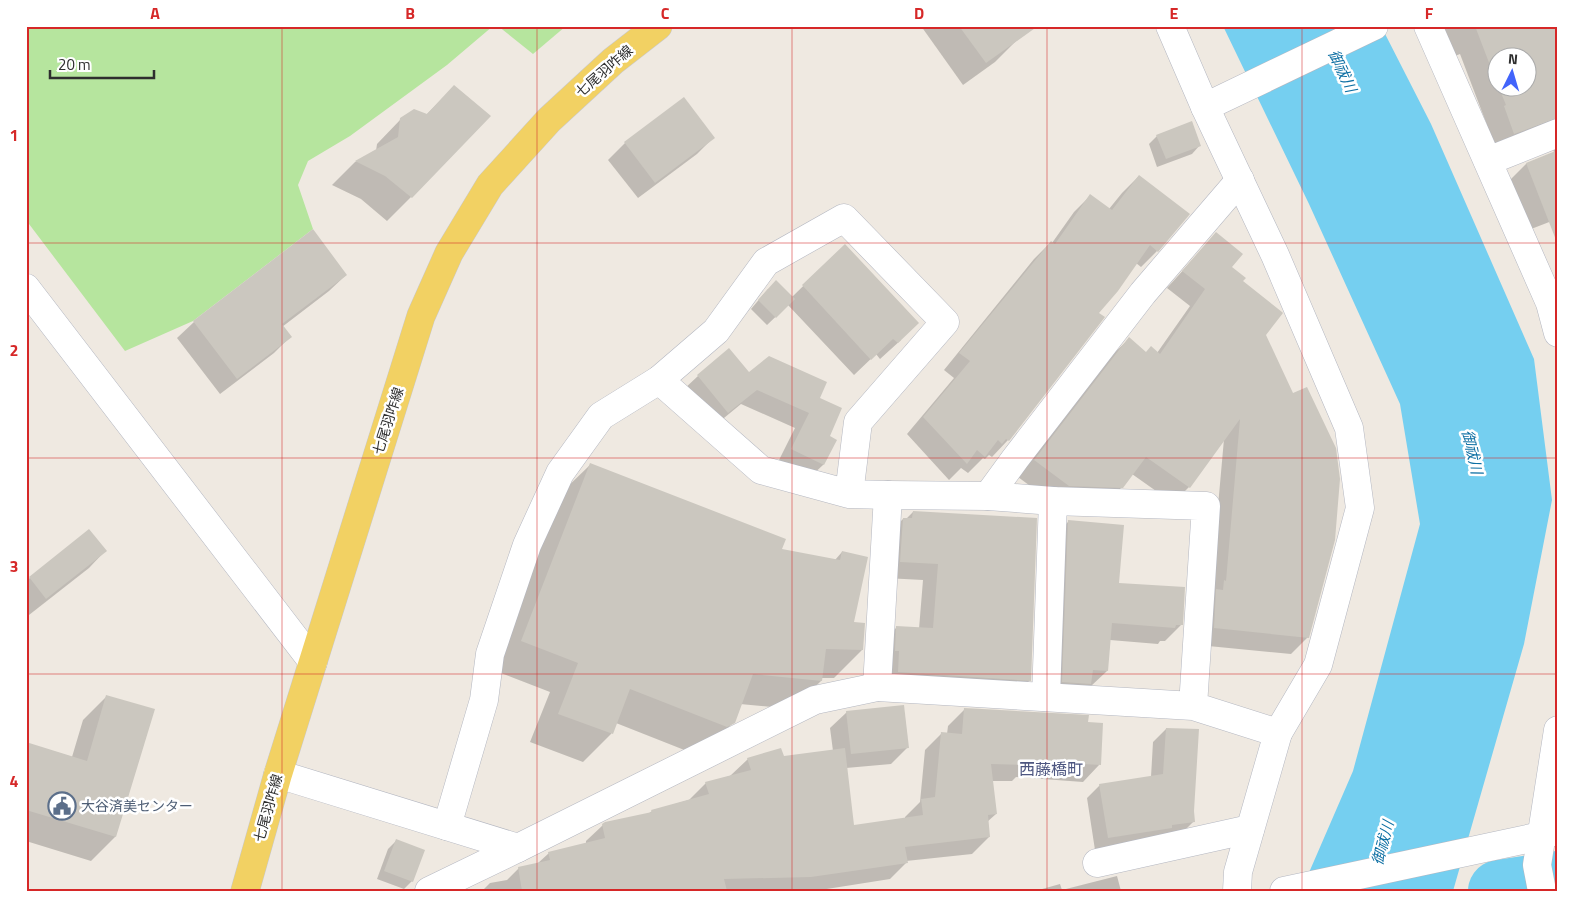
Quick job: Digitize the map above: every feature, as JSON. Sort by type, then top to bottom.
[{"type":"main road","name":"七尾羽咋線","points":[[245,891],[278,774],[421,316],[449,253],[490,185],[549,120],[613,61],[658,26]]},
{"type":"street","points":[[1170,26],[1205,107],[1275,255],[1350,428],[1360,508],[1318,665],[1278,733],[1238,872],[1237,891]]},
{"type":"street","points":[[1205,107],[1374,26]]},
{"type":"street","points":[[1428,26],[1554,306],[1558,333]]},
{"type":"street","points":[[1488,162],[1558,133]]},
{"type":"street","points":[[988,496],[1014,459],[1143,293],[1240,180]]},
{"type":"street","points":[[447,826],[484,700],[490,654],[528,545],[560,473],[601,416],[659,380],[716,331],[766,262],[844,218],[945,322],[858,422],[849,494]]},
{"type":"street","points":[[26,288],[313,662]]},
{"type":"street","points":[[659,380],[761,470],[849,494],[988,496],[1053,501],[1206,506],[1194,706]]},
{"type":"street","points":[[877,687],[888,495]]},
{"type":"street","points":[[1046,698],[1053,501]]},
{"type":"street","points":[[429,891],[815,700],[877,687],[1194,706],[1278,733]]},
{"type":"street","points":[[1539,878],[1549,833],[1558,730]]},
{"type":"street","points":[[278,774],[518,848]]},
{"type":"street","points":[[1097,863],[1250,829]]},
{"type":"street","points":[[1284,891],[1549,833]]},
{"type":"green space","points":[[26,26],[493,26],[447,65],[350,136],[308,161],[298,185],[313,229],[193,321],[125,351],[26,220]]},
{"type":"green space","points":[[498,26],[566,26],[533,54]]},
{"type":"water","name":"御祓川","points":[[1223,26],[1381,26],[1431,124],[1534,359],[1552,500],[1524,644],[1453,891],[1301,891],[1353,771],[1420,524],[1400,404],[1309,204]]},
{"type":"building","points":[[959,26],[1038,26],[986,63]]},
{"type":"building","points":[[1475,26],[1558,26],[1558,118],[1514,134],[1503,98],[1536,98],[1536,48],[1486,48],[1486,55]]},
{"type":"building","points":[[454,85],[491,116],[412,198],[385,176],[355,161],[398,137],[400,118],[414,109],[427,114]]},
{"type":"building","points":[[684,97],[715,138],[655,183],[624,142]]},
{"type":"building","points":[[1192,121],[1201,146],[1166,159],[1156,135]]},
{"type":"building","points":[[1558,150],[1558,239],[1556,240],[1526,163]]},
{"type":"building","points":[[1139,175],[1190,214],[1158,252],[1150,245],[1118,291],[1099,313],[1105,317],[1009,441],[1006,439],[1002,444],[998,440],[985,457],[977,450],[967,464],[923,417],[970,361],[959,353],[1051,241],[1055,244],[1090,194],[1112,210]]},
{"type":"building","points":[[313,229],[347,275],[282,324],[292,337],[237,379],[193,321]]},
{"type":"building","points":[[1216,232],[1243,254],[1232,267],[1246,278],[1243,281],[1283,313],[1266,335],[1293,393],[1307,387],[1336,448],[1340,479],[1335,540],[1309,638],[1214,628],[1216,589],[1223,590],[1224,580],[1226,581],[1240,419],[1190,488],[1146,457],[1123,488],[1069,486],[1034,460],[1129,337],[1146,352],[1151,346],[1160,354],[1205,289],[1182,271]]},
{"type":"building","points":[[845,244],[919,323],[898,343],[893,339],[871,360],[802,285]]},
{"type":"building","points":[[776,280],[795,299],[776,318],[758,300]]},
{"type":"building","points":[[729,348],[749,372],[769,356],[827,382],[820,398],[842,408],[830,436],[837,440],[824,465],[791,449],[809,413],[757,390],[728,413],[697,375]]},
{"type":"building","points":[[590,463],[786,539],[782,549],[840,560],[842,551],[868,557],[854,622],[865,623],[863,650],[826,649],[822,681],[753,674],[735,723],[727,727],[630,689],[613,734],[558,714],[578,663],[521,641]]},
{"type":"building","points":[[913,511],[1037,518],[1031,681],[898,672],[899,651],[895,651],[896,626],[933,628],[938,564],[900,562],[903,518],[912,518]]},
{"type":"building","points":[[1068,520],[1124,525],[1119,583],[1185,587],[1183,625],[1176,625],[1175,628],[1112,623],[1108,671],[1093,670],[1091,684],[1062,682]]},
{"type":"building","points":[[89,529],[107,551],[46,599],[29,577]]},
{"type":"building","points":[[106,695],[155,709],[116,837],[26,810],[26,742],[87,761]]},
{"type":"building","points":[[904,705],[909,748],[851,754],[846,711]]},
{"type":"building","points":[[964,708],[1089,715],[1088,722],[1103,723],[1101,765],[1030,761],[1030,765],[991,764],[997,814],[988,815],[990,837],[905,847],[908,863],[811,877],[724,879],[727,891],[522,891],[518,867],[550,860],[548,852],[605,838],[602,824],[605,822],[652,812],[651,810],[709,794],[705,782],[751,770],[747,758],[781,748],[784,756],[845,748],[854,825],[923,815],[921,799],[935,797],[941,732],[962,734]]},
{"type":"building","points":[[1166,728],[1199,729],[1195,822],[1172,825],[1172,828],[1108,838],[1099,784],[1163,774]]},
{"type":"building","points":[[396,839],[425,850],[413,882],[384,871]]},
{"type":"waterway","points":[[1499,891],[1558,882]]},
{"type":"place","name":"大谷済美センター","points":[[62,806]]},
{"type":"district","name":"西藤橋町","points":[[1051,769]]}]
